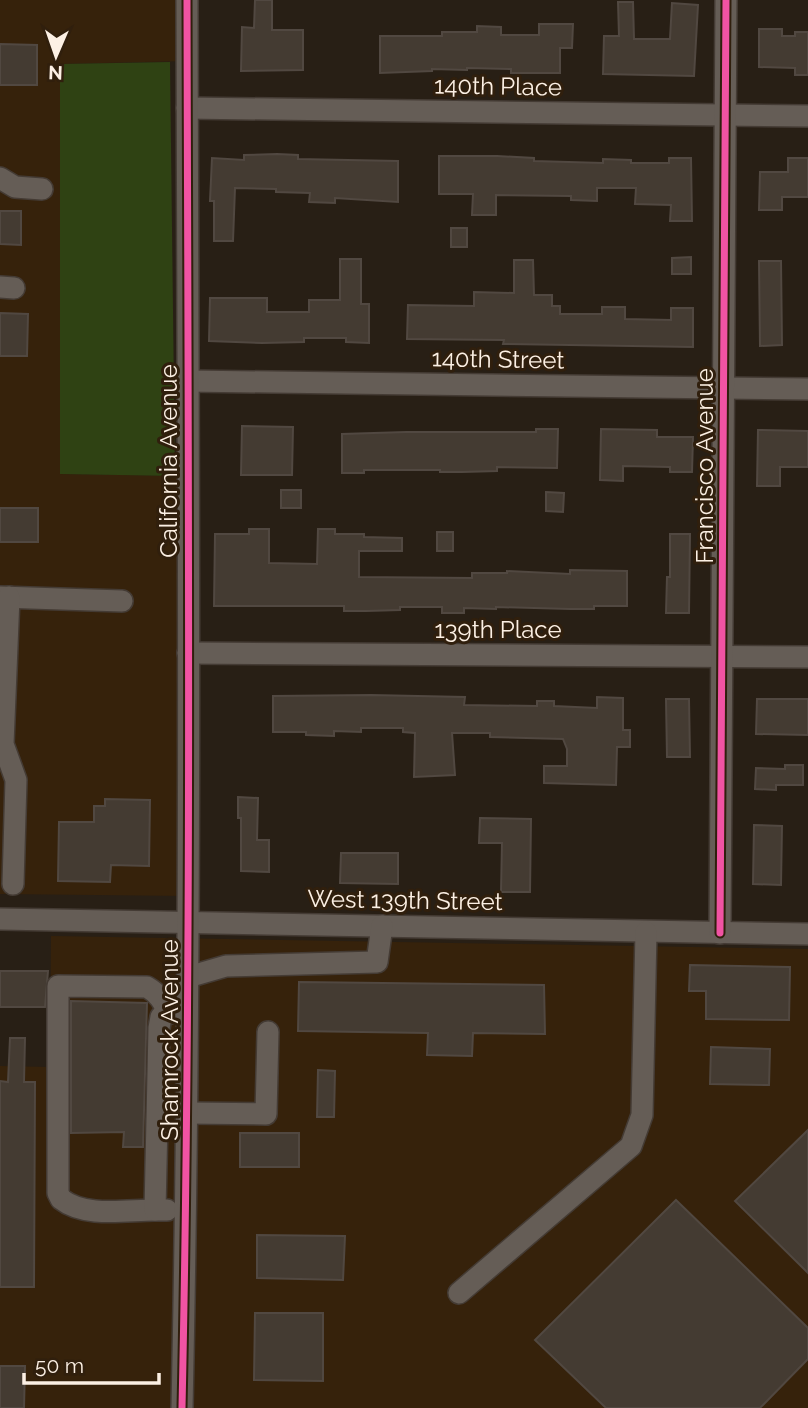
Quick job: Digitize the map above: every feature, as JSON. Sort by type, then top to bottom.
[{"type":"street","name":"California Avenue","points":[[187,0],[188,922]]},
{"type":"street","name":"Francisco Avenue","points":[[720,933],[726,0]]},
{"type":"street","name":"140th Place","points":[[187,108],[808,116]]},
{"type":"street","points":[[0,178],[15,187],[42,188]]},
{"type":"street","name":"140th Street","points":[[188,381],[808,389]]},
{"type":"street","points":[[13,884],[16,780],[5,761],[3,744],[5,597],[122,600]]},
{"type":"street","name":"139th Place","points":[[188,653],[808,657]]},
{"type":"street","name":"West 139th Street","points":[[0,919],[808,934]]},
{"type":"street","name":"Shamrock Avenue","points":[[186,1210],[188,1113],[178,1013],[188,977],[188,922]]},
{"type":"street","points":[[188,977],[226,967],[377,962],[382,926]]},
{"type":"street","points":[[459,1293],[631,1146],[642,1115],[646,932]]},
{"type":"street","points":[[178,1013],[147,987],[58,986],[58,1193],[61,1199],[67,1204],[89,1210],[186,1210],[182,1408]]},
{"type":"street","points":[[155,1210],[159,1028],[161,1017],[178,1013]]},
{"type":"street","points":[[188,1113],[266,1114],[268,1032]]},
{"type":"shaded area","points":[[0,0],[187,0],[187,61],[60,64],[60,474],[188,476],[188,896],[0,894]]},
{"type":"shaded area","points":[[51,936],[808,949],[808,1408],[0,1408],[0,1066],[50,1067]]},
{"type":"green space","points":[[170,62],[175,476],[60,474],[60,64]]},
{"type":"building","points":[[255,0],[272,0],[272,30],[303,30],[303,70],[241,71],[242,27],[254,28]]},
{"type":"building","points":[[618,2],[633,2],[634,39],[670,39],[672,3],[698,5],[694,76],[603,74],[604,36],[619,36]]},
{"type":"building","points":[[539,24],[573,24],[572,48],[560,48],[560,73],[511,73],[511,69],[467,68],[380,73],[380,36],[442,36],[442,32],[477,32],[477,26],[501,27],[501,35],[539,35]]},
{"type":"building","points":[[759,29],[782,29],[782,36],[808,32],[808,75],[795,75],[795,68],[759,67]]},
{"type":"building","points":[[0,44],[37,45],[37,85],[0,85]]},
{"type":"building","points":[[244,155],[298,155],[298,159],[398,161],[398,202],[335,198],[335,203],[309,202],[310,193],[235,188],[233,241],[214,241],[214,201],[210,201],[212,158],[244,160]]},
{"type":"building","points":[[439,156],[497,156],[534,158],[534,161],[603,163],[603,159],[631,160],[631,163],[669,163],[669,158],[691,158],[692,221],[670,221],[671,205],[635,204],[636,188],[597,188],[597,201],[571,200],[571,196],[496,195],[496,215],[472,215],[473,194],[439,194]]},
{"type":"building","points":[[788,158],[808,158],[808,197],[782,197],[782,210],[759,210],[760,172],[788,172]]},
{"type":"building","points":[[0,211],[21,211],[21,245],[0,244]]},
{"type":"building","points":[[451,228],[467,228],[467,247],[451,247]]},
{"type":"building","points":[[691,257],[691,274],[672,274],[672,258]]},
{"type":"building","points":[[340,259],[361,259],[361,304],[369,304],[369,343],[346,342],[346,338],[304,338],[304,342],[262,343],[209,341],[210,298],[267,298],[267,312],[309,312],[309,300],[340,300]]},
{"type":"building","points":[[514,260],[533,260],[534,295],[552,295],[552,306],[560,306],[560,314],[602,314],[602,307],[625,307],[625,319],[671,320],[671,308],[693,308],[693,347],[503,344],[504,340],[407,339],[408,305],[474,306],[474,292],[514,293]]},
{"type":"building","points":[[759,261],[781,261],[782,345],[760,346]]},
{"type":"building","points":[[0,313],[28,314],[27,356],[0,356]]},
{"type":"building","points":[[242,426],[293,427],[292,475],[241,475]]},
{"type":"building","points":[[536,429],[558,429],[557,468],[497,467],[497,471],[462,472],[364,470],[364,473],[342,473],[342,434],[536,432]]},
{"type":"building","points":[[601,429],[657,430],[657,437],[693,437],[692,472],[670,472],[670,467],[623,466],[623,481],[600,480]]},
{"type":"building","points":[[758,430],[808,431],[808,467],[780,467],[780,486],[757,486]]},
{"type":"building","points":[[281,490],[301,490],[301,508],[281,508]]},
{"type":"building","points":[[546,492],[564,493],[563,512],[546,511]]},
{"type":"building","points":[[0,508],[38,508],[38,542],[0,542]]},
{"type":"building","points":[[249,529],[269,529],[269,563],[317,564],[318,529],[335,529],[335,534],[402,538],[402,551],[359,551],[359,577],[472,578],[472,573],[507,571],[570,574],[570,570],[627,571],[627,606],[594,606],[594,609],[464,608],[464,613],[442,613],[442,607],[344,611],[344,606],[214,606],[215,534],[249,534]]},
{"type":"building","points":[[437,532],[453,532],[453,551],[437,551]]},
{"type":"building","points":[[670,534],[690,534],[689,613],[666,613],[667,577],[670,577]]},
{"type":"building","points":[[273,696],[465,697],[464,705],[537,706],[537,701],[554,701],[554,706],[597,708],[597,697],[623,698],[623,730],[630,730],[630,747],[617,747],[616,785],[544,783],[544,766],[567,766],[567,749],[563,739],[452,733],[455,775],[414,777],[415,733],[403,732],[403,728],[361,728],[361,732],[334,731],[334,736],[306,735],[306,732],[273,732]]},
{"type":"building","points":[[666,699],[689,699],[690,757],[667,757]]},
{"type":"building","points":[[757,699],[808,699],[808,735],[756,734]]},
{"type":"building","points":[[785,765],[803,765],[803,785],[776,785],[776,790],[755,789],[756,768],[785,769]]},
{"type":"building","points":[[238,797],[258,798],[257,840],[269,840],[269,872],[241,871],[241,818],[238,818]]},
{"type":"building","points":[[105,799],[150,800],[149,866],[111,865],[110,882],[58,881],[59,822],[94,822],[94,806],[105,806]]},
{"type":"building","points":[[480,818],[531,819],[530,892],[501,892],[502,843],[479,843]]},
{"type":"building","points":[[754,825],[782,826],[781,885],[753,884]]},
{"type":"building","points":[[341,853],[398,853],[398,884],[340,883]]},
{"type":"building","points":[[690,965],[790,967],[789,1020],[706,1019],[706,991],[689,991]]},
{"type":"building","points":[[0,971],[48,971],[45,1007],[0,1007]]},
{"type":"building","points":[[299,982],[544,985],[545,1034],[473,1033],[472,1056],[427,1055],[428,1033],[298,1031]]},
{"type":"building","points":[[71,1001],[147,1003],[143,1147],[123,1147],[124,1132],[71,1133]]},
{"type":"building","points":[[10,1038],[25,1038],[24,1082],[35,1082],[34,1287],[0,1287],[0,1081],[8,1082]]},
{"type":"building","points":[[711,1047],[770,1049],[769,1085],[710,1084]]},
{"type":"building","points":[[318,1070],[335,1071],[334,1117],[317,1117]]},
{"type":"building","points":[[808,1130],[808,1273],[735,1201]]},
{"type":"building","points":[[240,1133],[299,1133],[299,1167],[240,1167]]},
{"type":"building","points":[[676,1200],[808,1328],[808,1359],[760,1408],[606,1408],[535,1340]]},
{"type":"building","points":[[257,1235],[345,1236],[343,1280],[257,1278]]},
{"type":"building","points":[[255,1313],[323,1313],[323,1381],[254,1380]]},
{"type":"building","points":[[0,1366],[25,1366],[24,1408],[0,1408]]},
{"type":"cycle path","points":[[182,1408],[188,880],[187,0]]},
{"type":"cycle path","points":[[720,933],[726,0]]}]
